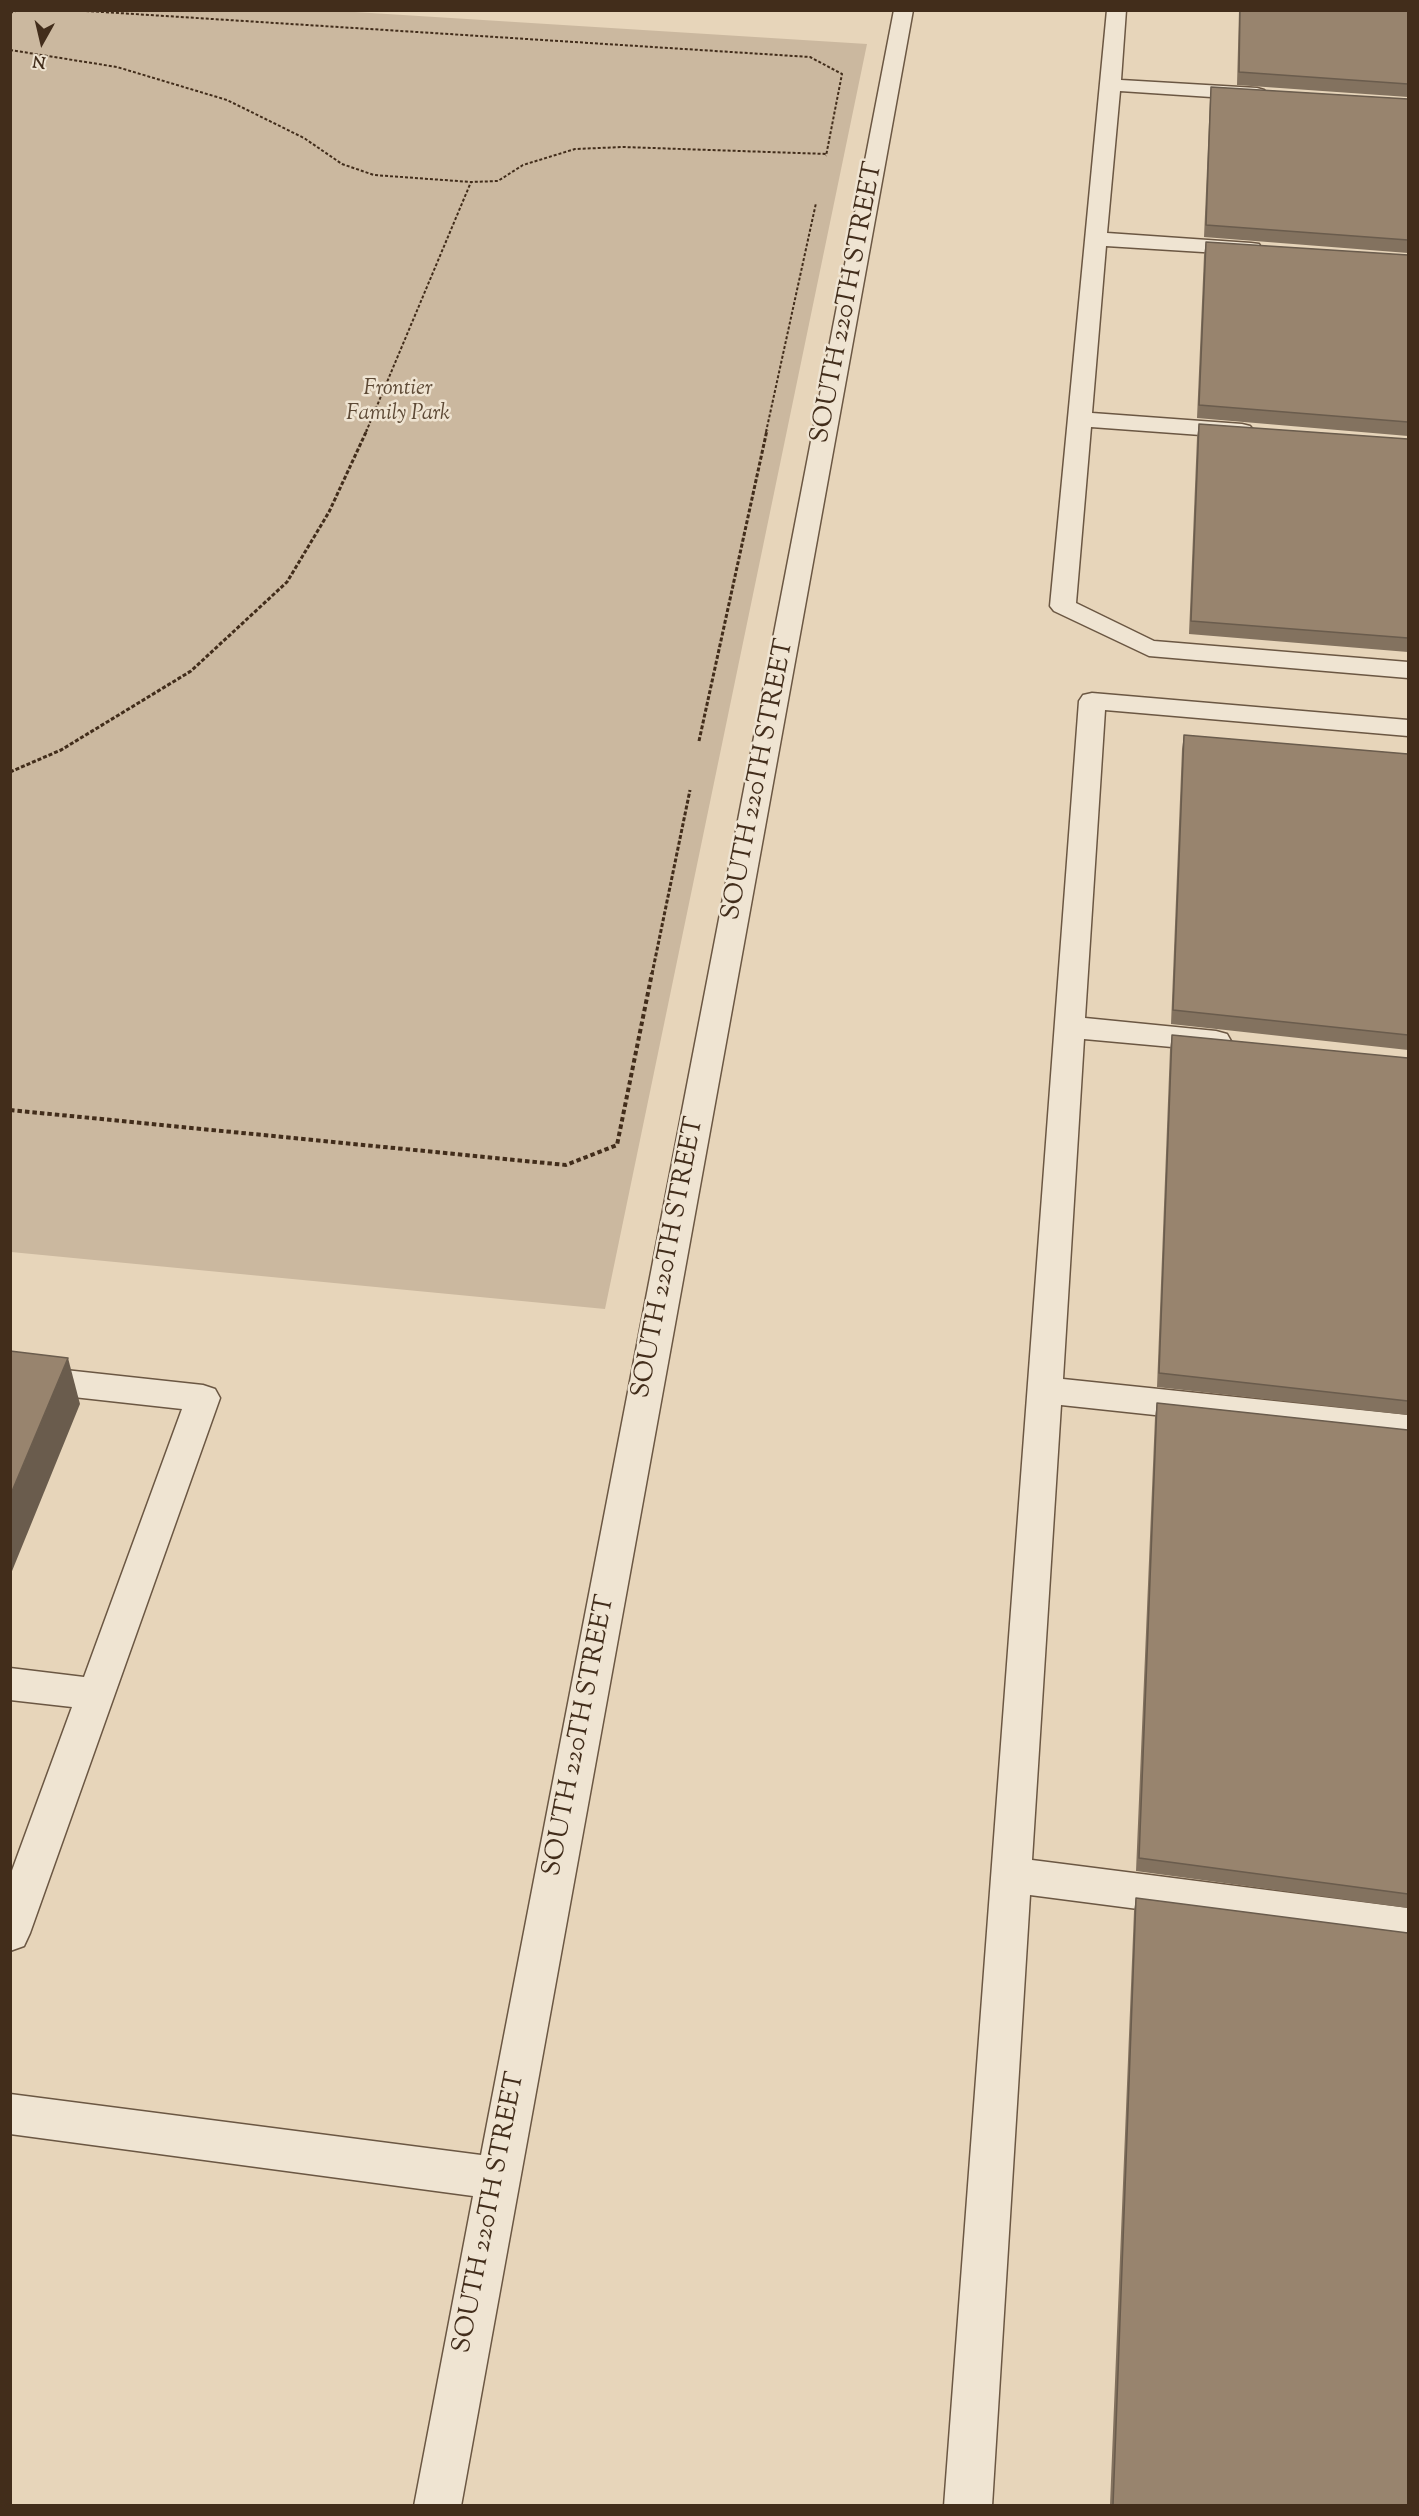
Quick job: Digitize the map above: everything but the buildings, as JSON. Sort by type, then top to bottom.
[{"type":"street","name":"SOUTH 220TH STREET","points":[[436,2505],[904,10]]},
{"type":"street","points":[[1118,10],[1063,606],[1149,648],[1408,670]]},
{"type":"street","points":[[1111,84],[1277,95]]},
{"type":"street","points":[[1096,239],[1270,251]]},
{"type":"street","points":[[1080,419],[1268,433]]},
{"type":"street","points":[[968,2505],[1092,700],[1408,728]]},
{"type":"street","points":[[1070,1026],[1245,1044]]},
{"type":"street","points":[[10,1377],[202,1398],[10,1933]]},
{"type":"street","points":[[1045,1390],[1408,1430]]},
{"type":"street","points":[[10,1684],[96,1694]]},
{"type":"street","points":[[1012,1875],[1408,1926]]},
{"type":"street","points":[[10,2114],[498,2178]]},
{"type":"path","points":[[10,13],[19,10]]},
{"type":"path","points":[[10,50],[117,67],[227,100],[304,138],[342,164],[374,175],[471,182],[498,181],[522,165],[575,148],[623,147],[826,155],[842,74],[810,57],[71,10]]},
{"type":"path","points":[[10,772],[61,750],[191,670],[287,582],[347,477],[471,182]]},
{"type":"path","points":[[699,741],[816,203]]},
{"type":"path","points":[[10,1110],[566,1165],[617,1146],[690,790]]},
{"type":"green space","name":"Frontier Family Park","points":[[11,10],[339,11],[867,44],[605,1309],[11,1252]]}]
